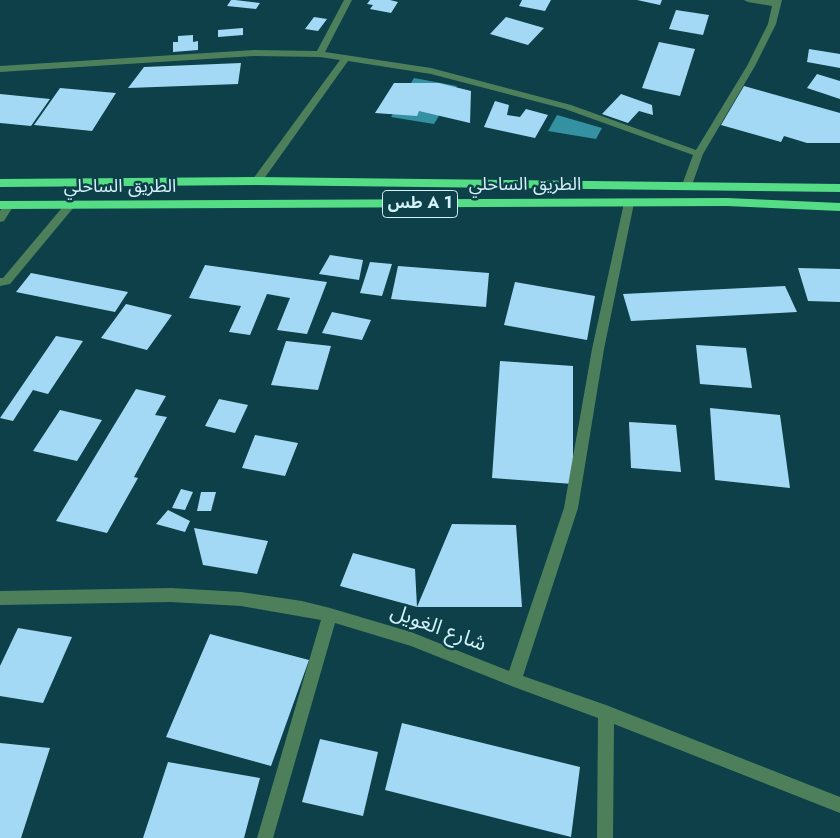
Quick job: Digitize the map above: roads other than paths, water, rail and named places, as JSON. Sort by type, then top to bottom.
[{"type":"highway","name":"الطريق الساحلي","points":[[0,184],[257,181],[840,188]]},
{"type":"highway","name":"الطريق الساحلي","points":[[4,205],[727,202],[840,207]]},
{"type":"street","points":[[320,54],[348,0]]},
{"type":"street","points":[[687,185],[698,154],[751,66],[772,24],[777,2],[748,0]]},
{"type":"street","points":[[0,69],[228,53],[320,54],[346,57],[431,70],[526,95],[624,126],[698,154]]},
{"type":"street","points":[[257,181],[346,57]]},
{"type":"street","points":[[514,680],[572,508],[598,349],[629,203]]},
{"type":"street","points":[[0,219],[4,205]]},
{"type":"street","points":[[0,282],[6,281],[70,205]]},
{"type":"street","name":"شارع الغويل","points":[[0,598],[171,595],[241,599],[302,608],[411,639],[840,805]]},
{"type":"street","points":[[266,838],[330,615]]},
{"type":"street","points":[[605,838],[606,713]]},
{"type":"water","points":[[414,78],[457,86],[434,124],[391,117]]},
{"type":"water","points":[[557,115],[602,128],[596,139],[548,131]]}]
